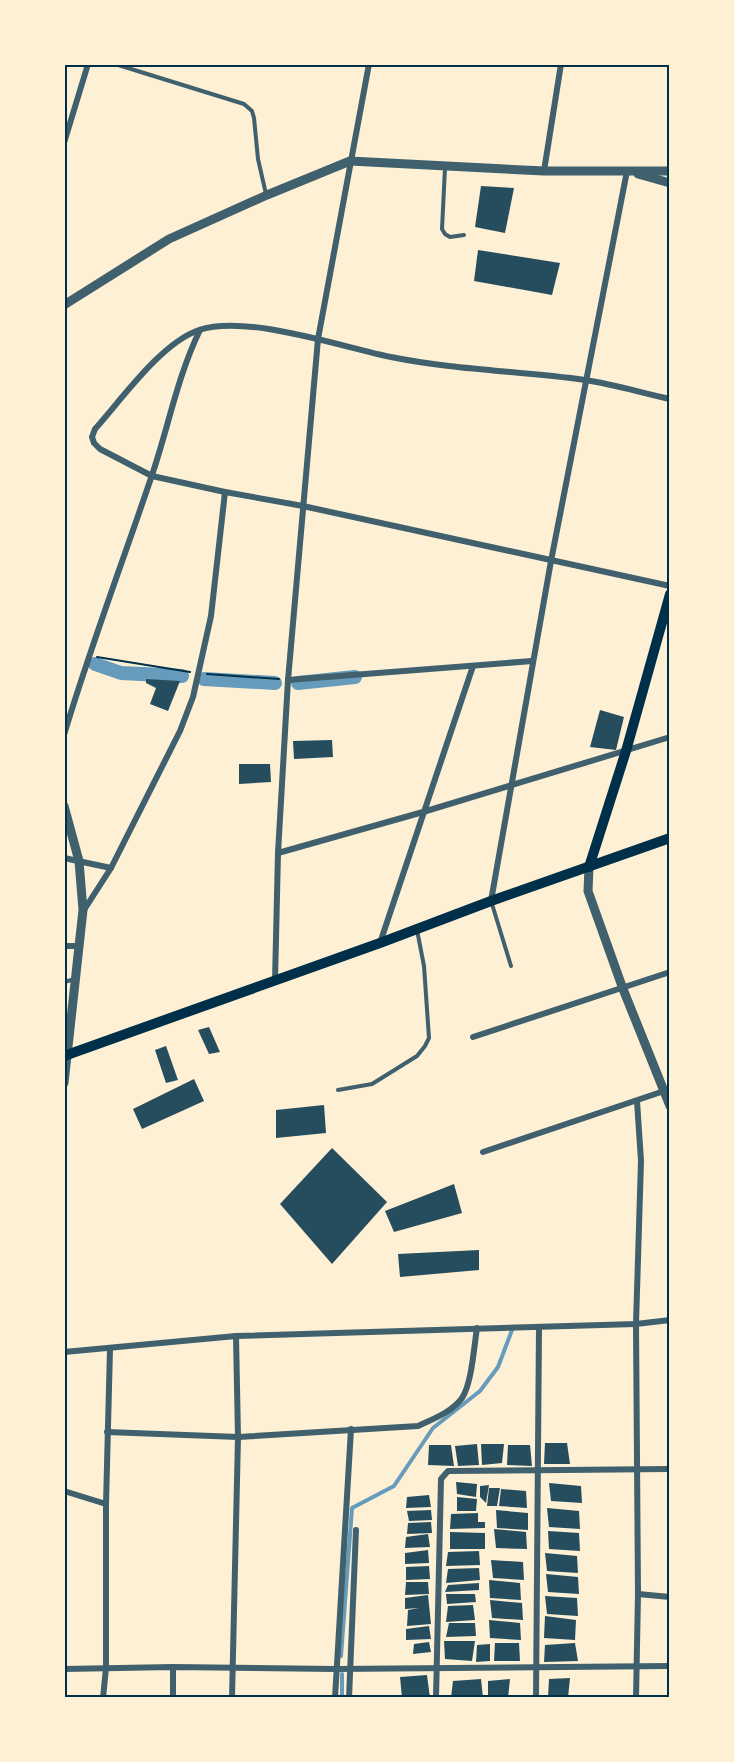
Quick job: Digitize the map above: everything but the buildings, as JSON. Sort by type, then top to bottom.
[{"type":"main road","points":[[589,867],[626,751],[669,594]]},
{"type":"main road","points":[[67,1056],[669,838]]},
{"type":"street","points":[[64,143],[88,64]]},
{"type":"street","points":[[274,981],[278,853],[288,680],[318,339],[369,64]]},
{"type":"street","points":[[544,171],[561,64]]},
{"type":"street","points":[[64,305],[169,239],[350,161],[544,171],[669,171]]},
{"type":"street","points":[[627,171],[669,183]]},
{"type":"street","points":[[491,901],[532,662],[627,171]]},
{"type":"street","points":[[669,399],[587,380],[391,357],[318,339],[223,325],[200,330],[179,339],[159,357],[95,429],[92,437],[94,443],[100,448],[152,476],[303,506],[669,586]]},
{"type":"street","points":[[64,735],[88,656],[152,476],[187,356],[200,330]]},
{"type":"street","points":[[83,910],[111,868],[180,731],[193,697],[211,616],[225,492]]},
{"type":"street","points":[[288,680],[532,662]]},
{"type":"street","points":[[380,944],[474,666]]},
{"type":"street","points":[[278,853],[423,812],[669,737]]},
{"type":"street","points":[[64,806],[79,861],[83,910],[68,1028],[64,1083]]},
{"type":"street","points":[[64,858],[111,868]]},
{"type":"street","points":[[589,867],[588,891],[623,989],[666,1090],[669,1106]]},
{"type":"street","points":[[64,946],[79,946]]},
{"type":"street","points":[[472,1037],[669,972]]},
{"type":"street","points":[[483,1152],[666,1090]]},
{"type":"street","points":[[636,1698],[638,1594],[636,1324],[640,1161],[637,1101]]},
{"type":"street","points":[[64,1352],[236,1336],[636,1324],[669,1320]]},
{"type":"street","points":[[536,1698],[539,1327]]},
{"type":"street","points":[[107,1432],[238,1437],[418,1426],[440,1416],[462,1397],[471,1372],[477,1328]]},
{"type":"street","points":[[232,1698],[238,1437],[236,1336]]},
{"type":"street","points":[[103,1698],[106,1668],[106,1504],[110,1349]]},
{"type":"street","points":[[335,1698],[351,1430]]},
{"type":"street","points":[[436,1698],[441,1479],[444,1474],[448,1471],[669,1469]]},
{"type":"street","points":[[64,1491],[106,1504]]},
{"type":"street","points":[[349,1698],[356,1530]]},
{"type":"street","points":[[638,1594],[669,1597]]},
{"type":"street","points":[[64,1669],[669,1666]]},
{"type":"street","points":[[173,1667],[173,1698]]},
{"type":"lane","points":[[115,64],[244,104],[252,111],[254,118],[258,159],[267,195]]},
{"type":"lane","points":[[445,167],[442,229],[450,237],[464,235]]},
{"type":"lane","points":[[491,901],[512,966]]},
{"type":"lane","points":[[338,1090],[372,1084],[417,1056],[429,1038],[424,966],[417,929]]},
{"type":"lane","points":[[64,982],[76,979]]},
{"type":"waterway","points":[[95,664],[121,673],[182,676]]},
{"type":"waterway","points":[[298,683],[355,677]]},
{"type":"waterway","points":[[204,679],[275,683]]},
{"type":"waterway","points":[[341,1656],[352,1508],[394,1486],[433,1428],[480,1391],[498,1367],[512,1330]]},
{"type":"waterway","points":[[342,1674],[342,1698]]}]
